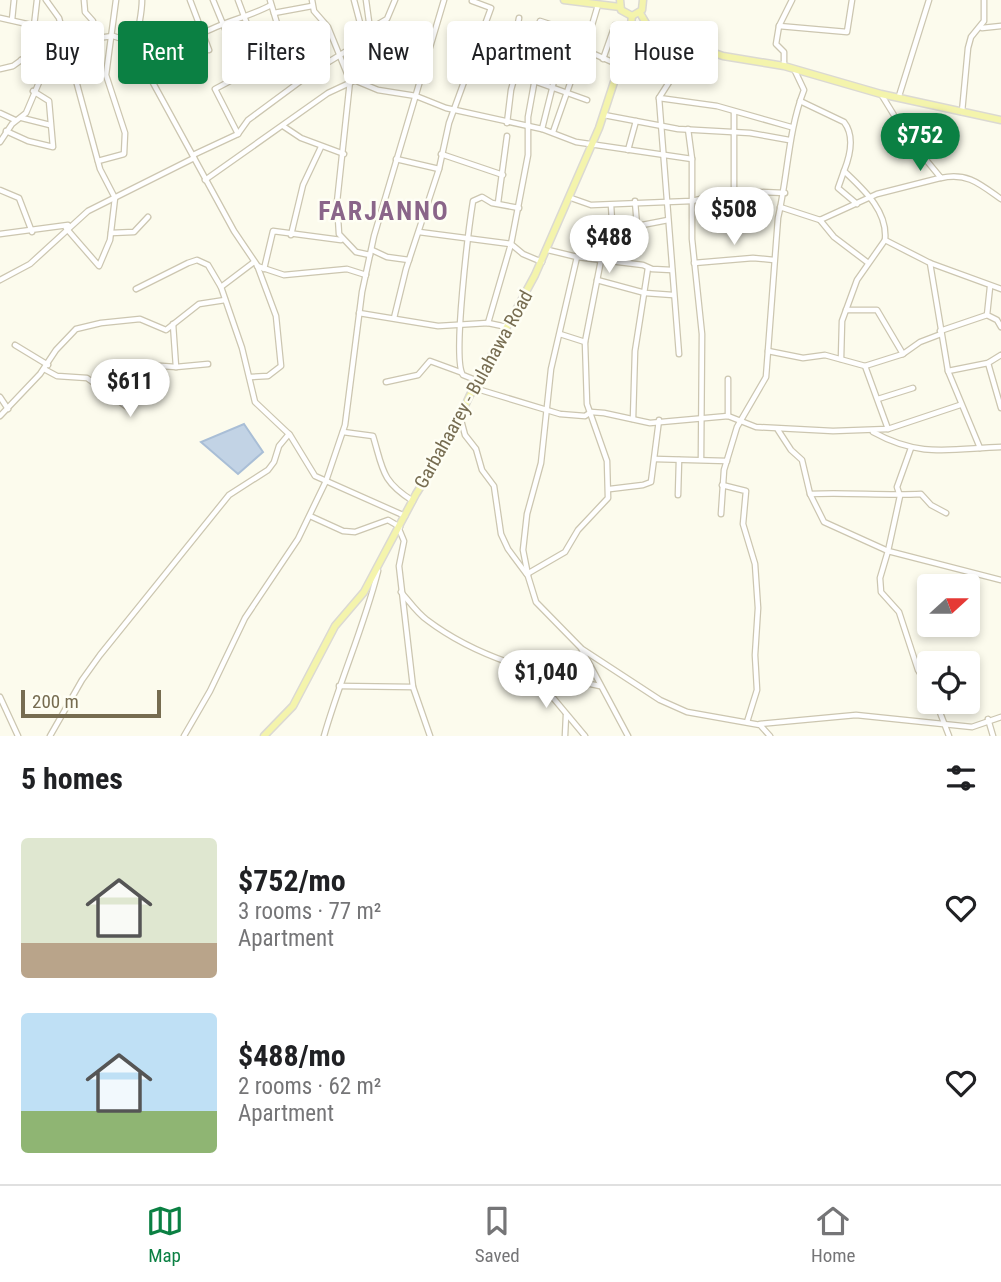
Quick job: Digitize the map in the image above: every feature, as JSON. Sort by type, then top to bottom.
[{"type":"main road","points":[[564,0],[598,5],[620,3],[624,13],[632,16],[639,13],[643,0]]},
{"type":"main road","points":[[639,13],[646,21]]},
{"type":"main road","name":"Garbahaarey - Bulahawa Road","points":[[631,21],[632,16]]},
{"type":"main road","points":[[718,53],[743,61],[784,66],[881,94],[1001,120]]},
{"type":"main road","name":"Garbahaarey - Bulahawa Road","points":[[264,736],[293,706],[335,626],[357,602],[461,420],[476,384],[548,250],[604,115],[614,84]]},
{"type":"street","points":[[12,20],[14,0]]},
{"type":"street","points":[[35,21],[37,0]]},
{"type":"street","points":[[46,0],[59,21]]},
{"type":"street","points":[[84,0],[85,12],[93,21]]},
{"type":"street","points":[[98,161],[124,154],[125,133],[106,75],[116,0]]},
{"type":"street","points":[[141,21],[142,0]]},
{"type":"street","points":[[190,0],[198,21]]},
{"type":"street","points":[[208,31],[222,25],[213,0]]},
{"type":"street","points":[[238,0],[245,21]]},
{"type":"street","points":[[354,0],[359,21]]},
{"type":"street","points":[[366,0],[369,21]]},
{"type":"street","points":[[384,21],[395,0]]},
{"type":"street","points":[[433,35],[444,0]]},
{"type":"street","points":[[784,66],[784,52],[776,44],[779,26],[792,0]]},
{"type":"street","points":[[779,26],[846,32],[852,0]]},
{"type":"street","points":[[899,96],[928,2],[921,0]]},
{"type":"street","points":[[981,28],[984,0]]},
{"type":"street","points":[[472,1],[491,8],[487,21]]},
{"type":"street","points":[[238,21],[270,3],[276,21]]},
{"type":"street","points":[[274,13],[312,3],[328,27],[344,65]]},
{"type":"street","points":[[593,21],[598,5]]},
{"type":"street","points":[[0,18],[21,22]]},
{"type":"street","points":[[962,112],[971,37],[981,28],[1001,26]]},
{"type":"street","points":[[104,37],[118,38]]},
{"type":"street","points":[[603,59],[610,39]]},
{"type":"street","points":[[330,61],[344,51]]},
{"type":"street","points":[[596,56],[610,61]]},
{"type":"street","points":[[0,69],[21,60]]},
{"type":"street","points":[[721,514],[722,485],[740,421],[766,377],[780,207],[785,193],[789,140],[804,90],[795,71]]},
{"type":"street","points":[[0,142],[6,131],[29,107],[37,84]]},
{"type":"street","points":[[0,234],[32,232],[55,225],[68,227],[99,266],[111,233],[115,198],[98,161],[76,84]]},
{"type":"street","points":[[154,84],[205,180],[256,264],[276,316],[281,366],[268,376],[250,377]]},
{"type":"street","points":[[225,84],[215,89],[237,134]]},
{"type":"street","points":[[0,280],[30,264],[88,211],[237,134],[248,120],[296,84]]},
{"type":"street","points":[[205,180],[346,84]]},
{"type":"street","points":[[341,240],[337,202],[352,84]]},
{"type":"street","points":[[362,84],[378,90],[416,96],[507,123],[542,129],[576,142],[692,159]]},
{"type":"street","points":[[184,736],[210,691],[245,618],[292,549],[326,481],[343,432],[359,313],[371,253],[419,84]]},
{"type":"street","points":[[394,318],[409,260],[439,169],[454,109],[464,84]]},
{"type":"street","points":[[507,123],[515,84]]},
{"type":"street","points":[[488,323],[519,208],[528,155],[528,127],[534,84]]},
{"type":"street","points":[[543,84],[587,100]]},
{"type":"street","points":[[542,129],[553,84]]},
{"type":"street","points":[[553,132],[571,84]]},
{"type":"street","points":[[668,84],[659,98],[660,123],[679,354]]},
{"type":"street","points":[[6,131],[51,147],[54,145],[49,101],[33,91]]},
{"type":"street","points":[[881,94],[908,138],[941,178]]},
{"type":"street","points":[[659,98],[734,112],[792,127]]},
{"type":"street","points":[[800,101],[844,122],[848,128],[850,146],[838,188],[857,204]]},
{"type":"street","points":[[734,112],[734,191]]},
{"type":"street","points":[[0,113],[15,121]]},
{"type":"street","points":[[604,115],[688,129],[735,132],[789,140]]},
{"type":"street","points":[[22,117],[50,125]]},
{"type":"street","points":[[628,150],[636,121]]},
{"type":"street","points":[[283,126],[321,147],[344,154]]},
{"type":"street","points":[[688,129],[692,159],[694,263],[702,334],[699,369],[701,460]]},
{"type":"street","points":[[498,203],[508,136]]},
{"type":"street","points":[[292,234],[303,185],[321,147]]},
{"type":"street","points":[[441,154],[503,175]]},
{"type":"street","points":[[396,159],[439,169]]},
{"type":"street","points":[[841,359],[842,321],[857,279],[867,262],[886,240],[887,226],[871,198],[844,171]]},
{"type":"street","points":[[820,220],[871,198],[941,178],[962,175],[974,179],[1001,199]]},
{"type":"street","points":[[0,190],[19,198],[32,232]]},
{"type":"street","points":[[571,198],[591,205],[611,205],[635,201],[692,201],[734,191],[785,193]]},
{"type":"street","points":[[460,372],[467,237],[473,201],[482,197],[519,208]]},
{"type":"street","points":[[635,201],[637,226]]},
{"type":"street","points":[[528,575],[565,552],[578,530],[608,498],[610,489],[607,461],[587,400],[585,342],[600,260],[612,221],[611,205]]},
{"type":"street","points":[[780,207],[820,220],[834,237],[867,262]]},
{"type":"street","points":[[111,233],[134,232],[148,216]]},
{"type":"street","points":[[612,221],[637,226],[668,220]]},
{"type":"street","points":[[264,269],[273,231],[341,240],[356,252],[409,260]]},
{"type":"street","points":[[419,232],[511,244],[523,254],[542,262]]},
{"type":"street","points":[[886,240],[930,263],[1001,289]]},
{"type":"street","points":[[548,250],[577,257],[672,270]]},
{"type":"street","points":[[577,257],[545,410],[541,463],[526,519],[523,550],[536,602],[582,649],[660,699],[687,712],[760,725],[856,715],[972,727],[988,719],[1001,717]]},
{"type":"street","points":[[694,263],[753,258],[774,260]]},
{"type":"street","points":[[136,289],[197,260],[208,265],[225,300],[250,377],[255,402],[289,434],[315,476],[405,516]]},
{"type":"street","points":[[930,263],[948,370],[960,405],[980,447]]},
{"type":"street","points":[[256,264],[264,269],[299,276],[347,269],[366,275]]},
{"type":"street","points":[[220,287],[256,264]]},
{"type":"street","points":[[633,420],[635,351],[649,268]]},
{"type":"street","points":[[597,280],[645,293],[673,295]]},
{"type":"street","points":[[987,315],[990,286]]},
{"type":"street","points":[[0,416],[46,367],[71,333],[82,327],[140,319],[162,331],[199,304],[225,300]]},
{"type":"street","points":[[846,310],[877,310],[903,354]]},
{"type":"street","points":[[359,313],[438,326],[488,323],[508,327]]},
{"type":"street","points":[[768,351],[810,359],[825,355],[865,366],[903,354],[940,332],[987,315],[997,320],[1001,327]]},
{"type":"street","points":[[173,324],[176,367]]},
{"type":"street","points":[[560,334],[585,342]]},
{"type":"street","points":[[15,345],[57,376],[88,377],[127,407],[132,402],[148,365],[176,367],[208,364]]},
{"type":"street","points":[[948,370],[988,363],[1001,355]]},
{"type":"street","points":[[386,382],[418,375],[429,360],[460,372],[476,384],[545,410],[585,416],[591,412],[650,423],[659,420],[728,416],[751,426],[778,429],[872,432],[960,405]]},
{"type":"street","points":[[988,363],[1001,408]]},
{"type":"street","points":[[865,366],[888,429]]},
{"type":"street","points":[[728,379],[728,416]]},
{"type":"street","points":[[878,400],[913,388]]},
{"type":"street","points":[[0,397],[8,409]]},
{"type":"street","points":[[461,420],[466,435],[476,449],[482,470],[494,486],[505,543],[528,575]]},
{"type":"street","points":[[610,489],[648,484],[655,459],[659,420]]},
{"type":"street","points":[[778,429],[791,450],[802,460],[810,494],[824,522],[888,551],[1001,580]]},
{"type":"street","points":[[343,432],[373,436],[384,477],[390,486],[413,501]]},
{"type":"street","points":[[872,432],[911,449],[938,452],[1001,447]]},
{"type":"street","points":[[50,736],[100,655],[229,495],[268,470],[274,462],[279,446],[289,434]]},
{"type":"street","points":[[911,449],[897,486],[900,496],[879,585],[881,592],[899,612],[917,667]]},
{"type":"street","points":[[655,459],[727,461]]},
{"type":"street","points":[[678,495],[679,460]]},
{"type":"street","points":[[722,485],[746,491],[748,497],[743,524],[757,582],[757,690],[747,722]]},
{"type":"street","points":[[810,494],[923,494],[931,505],[946,513]]},
{"type":"street","points":[[310,516],[343,531],[355,532],[388,520],[399,528],[405,545],[398,566],[413,687],[430,736]]},
{"type":"street","points":[[324,736],[354,643],[365,622],[379,564]]},
{"type":"street","points":[[401,592],[425,619],[478,652],[600,687]]},
{"type":"street","points":[[582,649],[628,736]]},
{"type":"street","points":[[528,668],[585,736]]},
{"type":"street","points":[[339,686],[413,687]]},
{"type":"street","points":[[0,697],[18,736]]},
{"type":"street","points":[[565,736],[566,714]]},
{"type":"street","points":[[941,714],[949,736]]},
{"type":"street","points":[[988,719],[993,736]]},
{"type":"street","points":[[760,725],[770,736]]},
{"type":"water","points":[[244,424],[263,452],[238,474],[201,442]]},
{"type":"district","name":"FARJANNO","points":[[384,211]]}]
